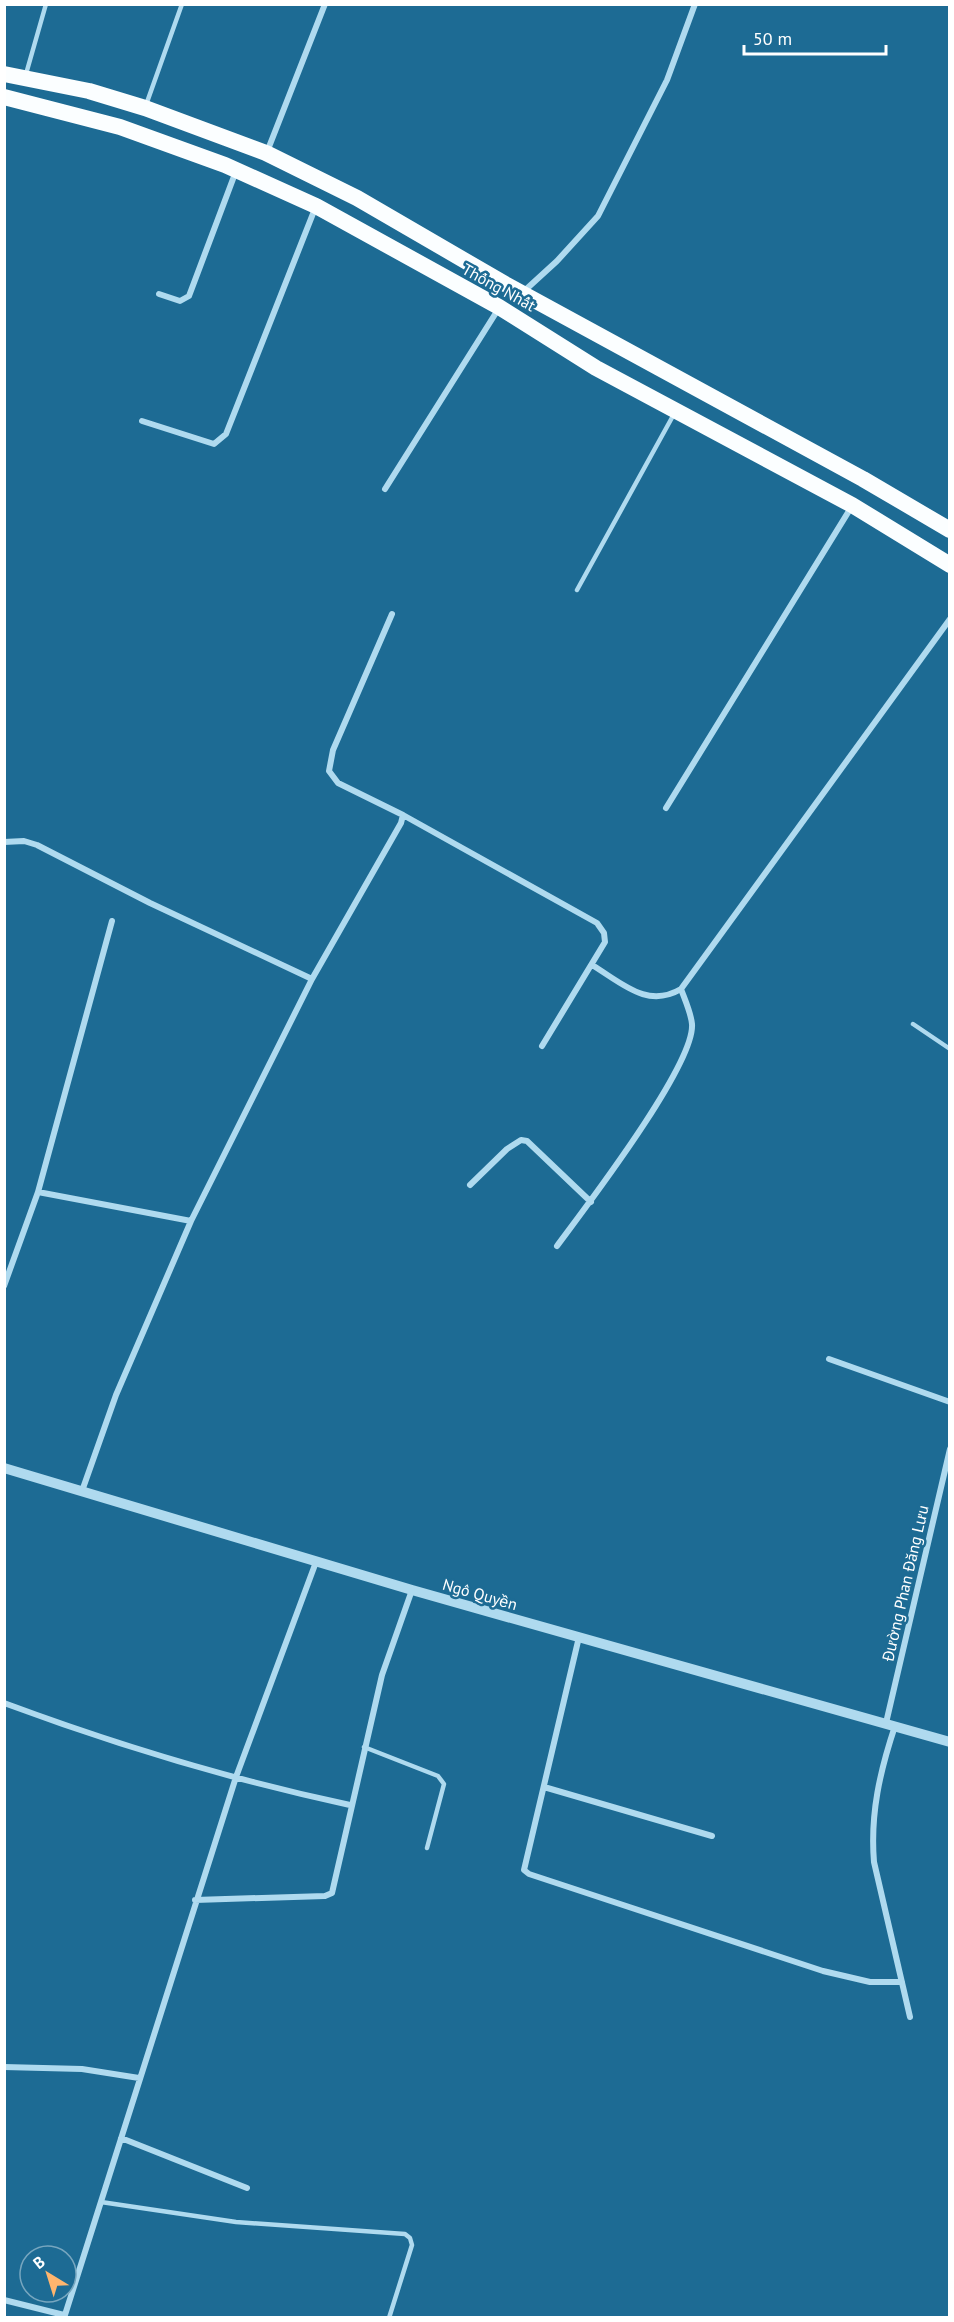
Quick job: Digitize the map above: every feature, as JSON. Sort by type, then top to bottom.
[{"type":"highway","name":"Thống Nhất","points":[[4,74],[89,91],[145,108],[266,153],[357,198],[544,306],[863,479],[950,530]]},
{"type":"highway","points":[[80,116],[89,91]]},
{"type":"highway","name":"Thống Nhất","points":[[4,97],[120,127],[236,171],[316,206],[499,307],[596,368],[852,506],[950,565]]},
{"type":"highway","points":[[531,326],[544,306]]},
{"type":"street","points":[[266,153],[325,4]]},
{"type":"street","points":[[521,293],[557,261],[598,216],[667,80],[695,4]]},
{"type":"street","points":[[159,294],[180,301],[189,296],[236,171]]},
{"type":"street","points":[[142,421],[214,444],[226,434],[316,206]]},
{"type":"street","points":[[385,489],[499,307]]},
{"type":"street","points":[[666,808],[852,506]]},
{"type":"street","points":[[392,614],[333,750],[329,771],[338,783],[403,815],[597,923],[604,933],[605,942],[542,1046]]},
{"type":"street","points":[[592,965],[641,993],[655,998],[668,997],[681,989],[950,619]]},
{"type":"street","points":[[82,1491],[116,1395],[191,1221],[312,979],[401,823],[403,815]]},
{"type":"street","points":[[4,842],[24,841],[37,845],[150,903],[312,979]]},
{"type":"street","points":[[4,1286],[38,1192],[112,921]]},
{"type":"street","points":[[557,1246],[591,1202],[678,1071],[690,1041],[692,1024],[681,989]]},
{"type":"street","points":[[470,1185],[507,1149],[521,1140],[527,1141],[591,1202]]},
{"type":"street","points":[[38,1192],[191,1221]]},
{"type":"street","points":[[828,1359],[950,1402]]},
{"type":"street","name":"Đường Phan Đăng Lưu","points":[[910,2017],[874,1862],[872,1837],[880,1771],[950,1449]]},
{"type":"street","name":"Ngô Quyền","points":[[4,1468],[412,1590],[950,1742]]},
{"type":"street","points":[[4,2300],[64,2316],[236,1777],[316,1562]]},
{"type":"street","points":[[195,1900],[325,1896],[332,1893],[350,1804],[382,1675],[412,1590]]},
{"type":"street","points":[[579,1637],[524,1866],[529,1874],[823,1971],[870,1982],[902,1982]]},
{"type":"street","points":[[4,1703],[94,1737],[281,1790],[350,1804]]},
{"type":"street","points":[[544,1787],[712,1836]]},
{"type":"street","points":[[4,2067],[82,2069],[139,2079]]},
{"type":"street","points":[[121,2138],[247,2188]]},
{"type":"lane","points":[[25,80],[46,4]]},
{"type":"lane","points":[[145,108],[182,4]]},
{"type":"lane","points":[[577,590],[675,411]]},
{"type":"lane","points":[[913,1024],[950,1049]]},
{"type":"lane","points":[[364,1747],[438,1776],[444,1784],[427,1848]]},
{"type":"lane","points":[[101,2202],[236,2222],[405,2234],[412,2245],[389,2318]]}]
